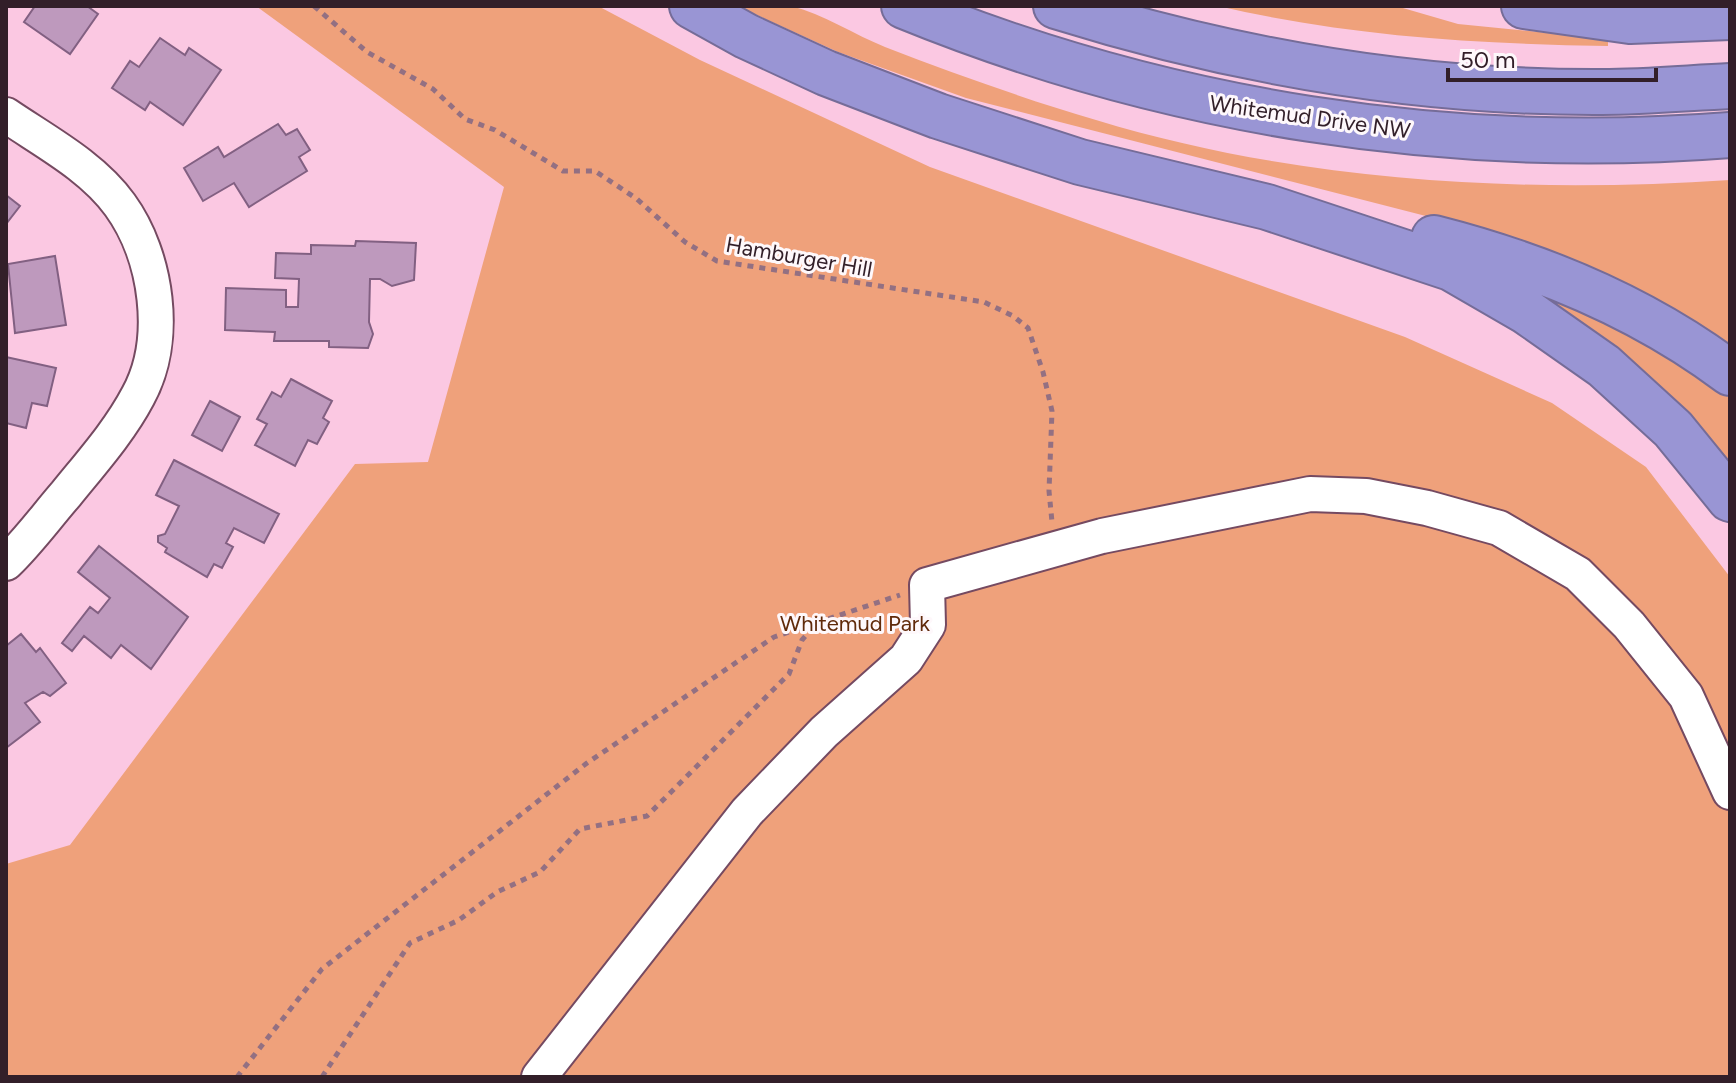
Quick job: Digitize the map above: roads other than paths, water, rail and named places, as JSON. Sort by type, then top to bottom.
[{"type":"highway","points":[[692,6],[746,36],[826,73],[938,116],[1080,162],[1267,207],[1451,268],[1527,312],[1579,347],[1639,396],[1684,441],[1730,499]]},
{"type":"highway","name":"Whitemud Drive NW","points":[[904,6],[988,38],[1149,88],[1216,104],[1334,124],[1493,138],[1598,141],[1730,135]]},
{"type":"highway","points":[[1056,6],[1211,49],[1280,64],[1374,76],[1534,91],[1604,92],[1730,86]]},
{"type":"highway","points":[[1524,6],[1630,21],[1730,17]]},
{"type":"highway","points":[[1267,207],[1337,213],[1456,244],[1577,285],[1667,330],[1730,373]]},
{"type":"street","points":[[6,115],[101,184],[120,205],[147,263],[154,298],[155,335],[140,394],[97,456],[6,563]]},
{"type":"street","points":[[539,1077],[747,812],[824,732],[906,659],[928,625],[927,585],[1102,536],[1310,494],[1366,496],[1427,508],[1499,528],[1578,574],[1629,625],[1686,696],[1730,792]]},
{"type":"park label","name":"Whitemud Park","points":[[855,623]]}]
